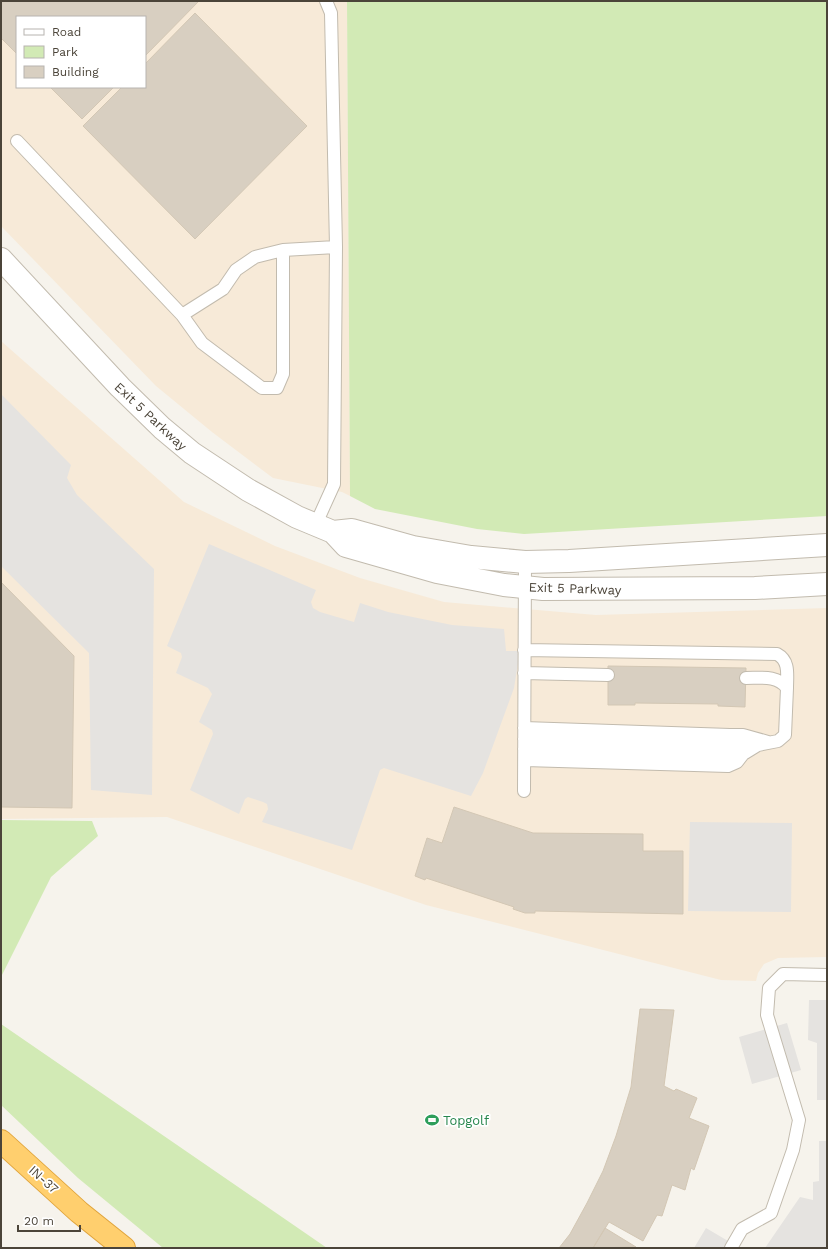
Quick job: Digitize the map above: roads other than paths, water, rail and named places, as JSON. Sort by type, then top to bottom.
[{"type":"highway","points":[[1,1136],[30,1167]]},
{"type":"highway","name":"IN-37","points":[[1,1141],[79,1212],[124,1248]]},
{"type":"street","name":"Exit 5 Parkway","points":[[1,259],[120,387],[186,448],[217,471],[248,490],[324,529],[346,546],[391,560],[469,579],[543,589],[656,590],[754,588],[827,584]]},
{"type":"street","name":"Exit 5 Parkway","points":[[324,529],[352,530],[413,547],[471,557],[525,562],[569,561],[827,545]]},
{"type":"lane","points":[[324,529],[334,484],[336,247],[331,13],[326,1]]},
{"type":"lane","points":[[17,140],[182,315],[202,343],[262,388],[277,388],[283,374],[283,250]]},
{"type":"lane","points":[[182,315],[223,289],[236,270],[255,257],[283,250],[336,247]]},
{"type":"lane","points":[[524,791],[525,562]]},
{"type":"lane","points":[[524,650],[777,654],[783,657],[787,664],[785,735],[778,741],[764,744],[524,744]]},
{"type":"lane","points":[[524,672],[608,674]]},
{"type":"lane","points":[[746,678],[774,678],[782,682],[787,688]]},
{"type":"lane","points":[[524,744],[728,756],[744,753],[764,744]]},
{"type":"lane","points":[[731,1248],[742,1229],[771,1213],[793,1150],[799,1120],[767,1015],[769,988],[783,974],[827,974]]},
{"type":"place","name":"Topgolf","points":[[432,1120]]}]
